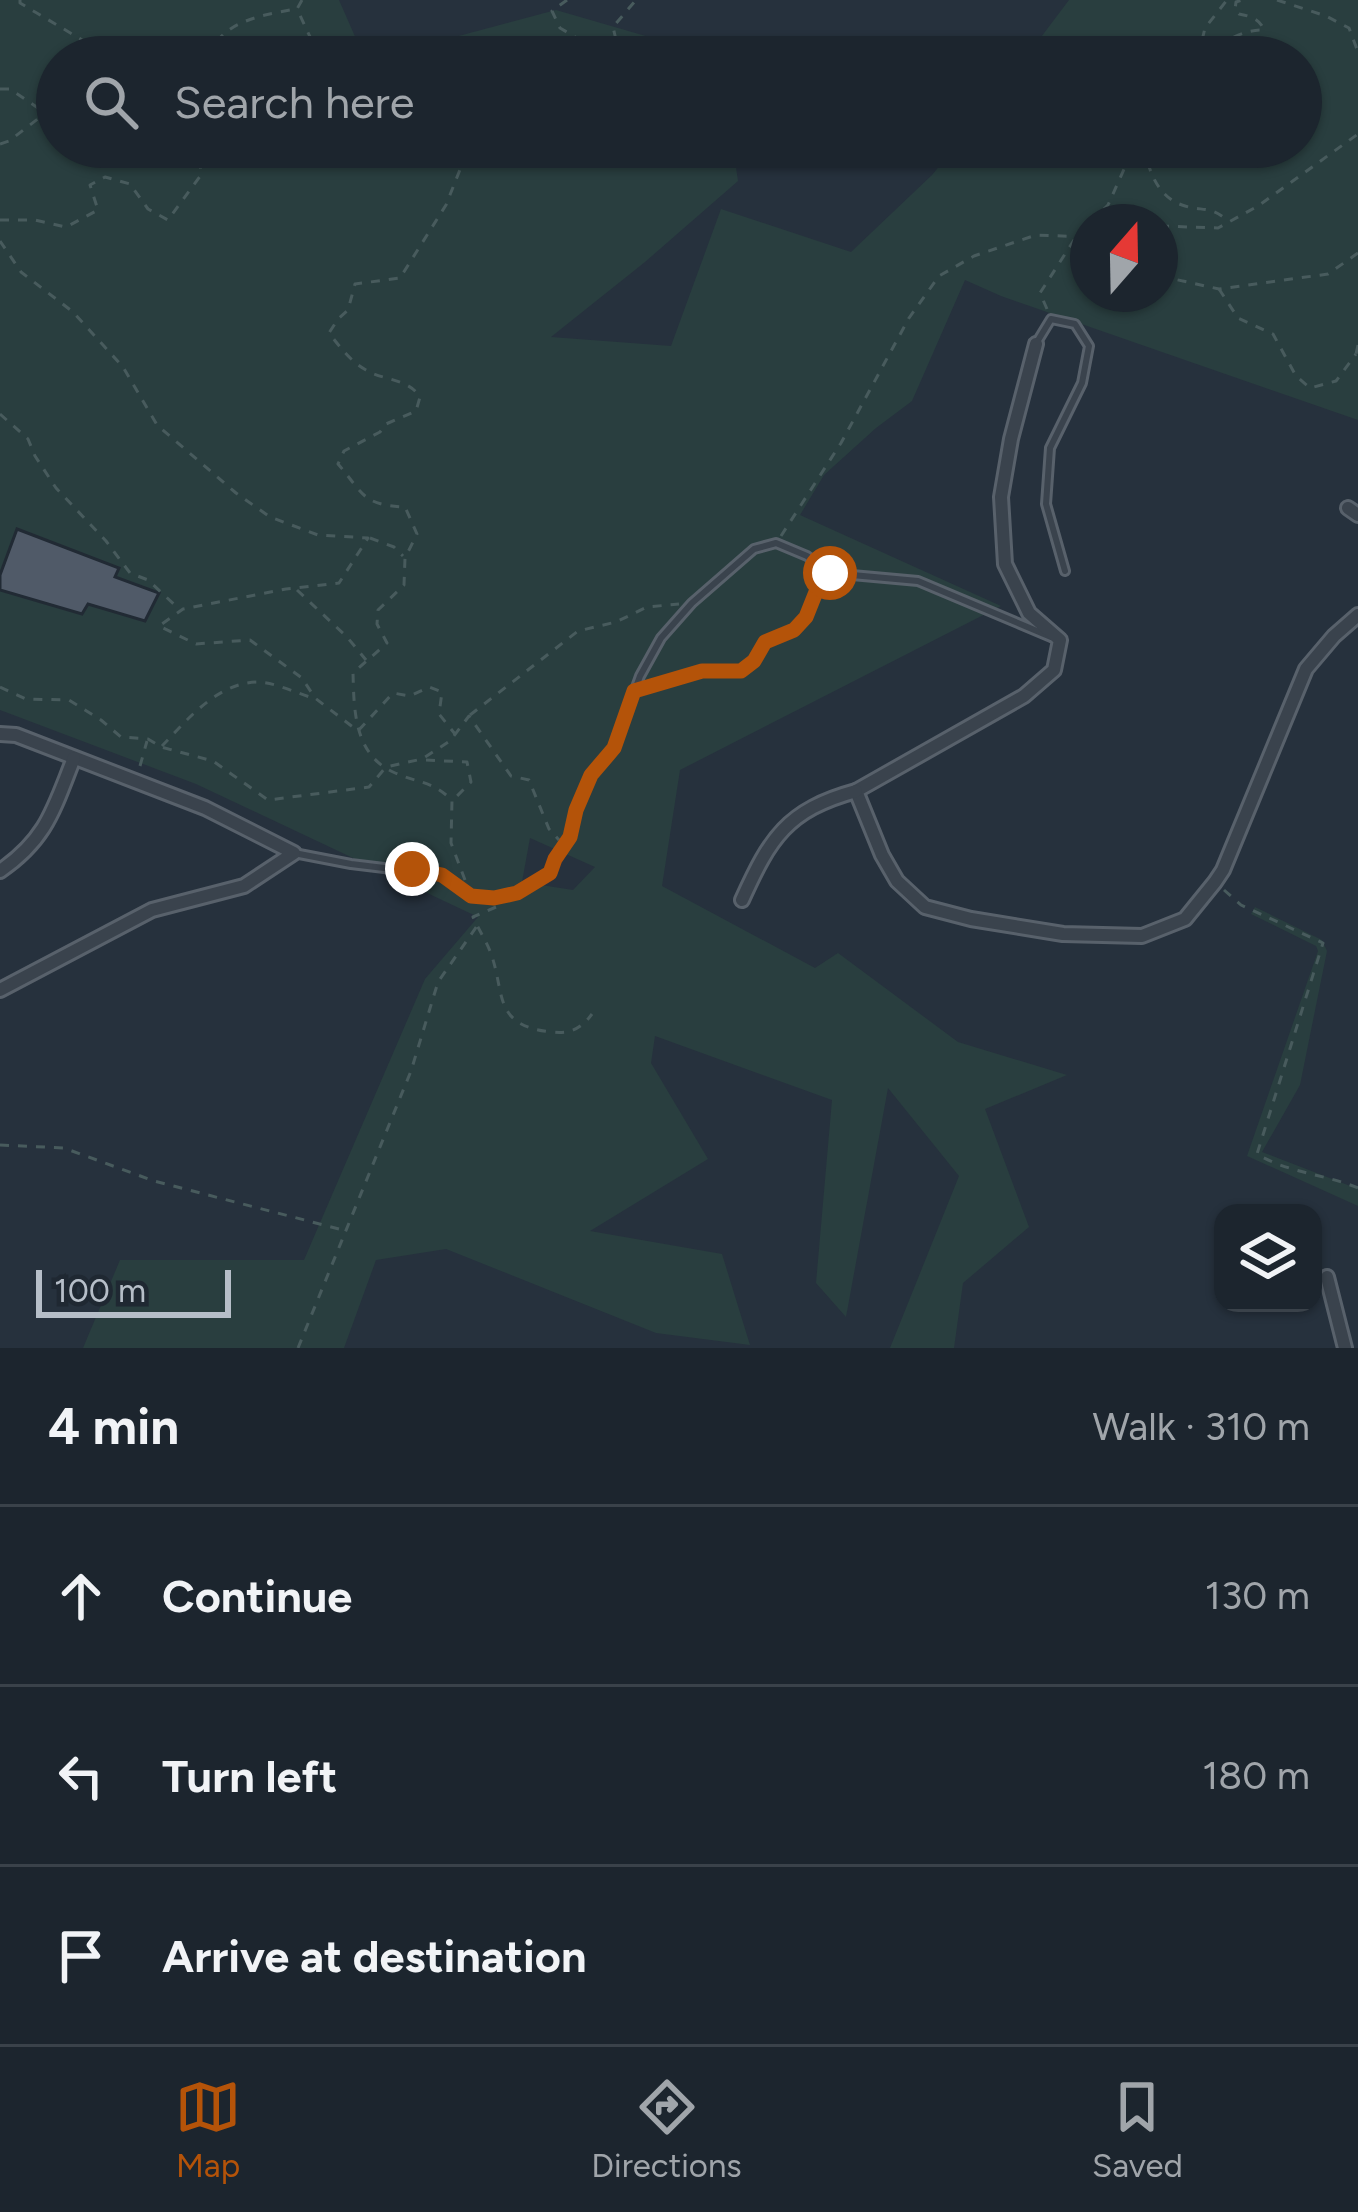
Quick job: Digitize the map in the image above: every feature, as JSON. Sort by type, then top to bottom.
[{"type":"street","points":[[742,900],[762,856],[791,819],[856,790],[1024,696],[1054,670],[1060,640],[1029,613],[1005,564],[1001,497],[1036,344]]},
{"type":"street","points":[[856,790],[897,881],[925,907],[970,920],[1063,934],[1142,936],[1185,919],[1223,871],[1306,669],[1358,616]]},
{"type":"street","points":[[0,734],[16,735],[205,808],[294,853],[244,886],[152,910],[0,990]]},
{"type":"street","points":[[0,871],[23,855],[48,824],[74,758]]},
{"type":"street","points":[[1327,1277],[1345,1348]]},
{"type":"lane","points":[[1036,344],[1051,319],[1076,324],[1089,346],[1082,382],[1050,448],[1046,504],[1065,572]]},
{"type":"lane","points":[[294,853],[442,875],[471,896],[494,898],[517,893],[550,873],[570,837],[591,775],[614,748],[634,691],[662,638],[692,603],[754,549],[776,543],[808,556],[830,573],[918,581],[1060,640]]},
{"type":"path","points":[[20,0],[76,36]]},
{"type":"path","points":[[297,9],[302,0]]},
{"type":"path","points":[[567,0],[553,11],[560,28],[574,36]]},
{"type":"path","points":[[616,36],[614,27],[636,0]]},
{"type":"path","points":[[1203,36],[1227,0]]},
{"type":"path","points":[[1240,36],[1249,29],[1264,30],[1251,16],[1235,10],[1236,2],[1242,0]]},
{"type":"path","points":[[1277,0],[1348,28],[1358,52]]},
{"type":"path","points":[[223,36],[262,15],[297,9]]},
{"type":"path","points":[[297,9],[310,36]]},
{"type":"path","points":[[0,89],[10,89],[36,107]]},
{"type":"path","points":[[0,145],[36,120]]},
{"type":"path","points":[[1322,160],[1358,134]]},
{"type":"path","points":[[0,220],[67,227],[98,210],[90,185],[105,177],[130,184],[148,209],[167,220],[201,175],[200,168]]},
{"type":"path","points":[[452,800],[433,784],[389,771],[364,747],[358,731],[353,673],[387,643],[377,624],[378,610],[404,585],[405,558],[417,533],[405,507],[380,506],[366,499],[338,464],[344,451],[416,411],[419,397],[413,386],[365,370],[329,333],[348,310],[355,284],[400,278],[446,205],[461,168]]},
{"type":"path","points":[[1109,204],[1125,168]]},
{"type":"path","points":[[1148,168],[1163,193],[1181,205],[1207,207],[1229,221]]},
{"type":"path","points":[[1178,227],[1218,228],[1311,168]]},
{"type":"path","points":[[776,543],[841,443],[909,318],[939,276],[974,256],[1036,236],[1070,237]]},
{"type":"path","points":[[0,241],[21,272],[73,312],[123,367],[157,424],[236,493],[270,517],[318,535],[368,538],[394,547],[405,558]]},
{"type":"path","points":[[1051,319],[1040,292],[1070,246]]},
{"type":"path","points":[[1178,280],[1219,290],[1328,274],[1358,253]]},
{"type":"path","points":[[1219,290],[1238,318],[1273,334],[1296,376],[1310,388],[1336,381],[1357,354],[1358,345]]},
{"type":"path","points":[[0,414],[28,439],[56,488],[130,573],[148,580],[179,610]]},
{"type":"path","points":[[358,731],[315,698],[302,678],[250,640],[196,644],[159,626],[179,610],[339,583],[368,538]]},
{"type":"path","points":[[634,691],[702,671],[741,671],[754,661],[765,642],[794,630],[806,617],[818,587],[830,573]]},
{"type":"path","points":[[295,588],[367,662]]},
{"type":"path","points":[[422,759],[450,741],[469,716],[578,631],[616,622],[647,607],[692,603]]},
{"type":"path","points":[[161,747],[224,690],[258,682],[315,698]]},
{"type":"path","points":[[0,687],[26,699],[69,700],[121,737],[148,740],[213,761],[268,800],[370,787],[386,767],[422,759],[467,762],[471,782],[452,800],[451,842],[471,896]]},
{"type":"path","points":[[358,731],[393,693],[410,696],[428,687],[442,692],[439,714],[455,734]]},
{"type":"path","points":[[469,716],[511,776],[530,780],[549,829],[564,845]]},
{"type":"path","points":[[138,782],[148,740]]},
{"type":"path","points":[[1215,882],[1241,905],[1323,943],[1257,1154],[1275,1165],[1358,1188]]},
{"type":"path","points":[[508,896],[494,909],[472,917],[492,954],[509,1016],[536,1030],[564,1034],[582,1027],[592,1014]]},
{"type":"path","points":[[298,1348],[377,1160],[439,982],[477,926]]},
{"type":"path","points":[[0,1145],[64,1148],[154,1181],[345,1231]]},
{"type":"green space","points":[[0,0],[339,0],[355,36],[36,36],[36,168],[736,168],[738,181],[551,337],[671,346],[721,209],[851,252],[938,168],[1322,168],[1322,36],[1042,36],[1069,0],[1358,0],[1358,420],[965,280],[912,401],[824,475],[800,515],[1001,606],[680,770],[662,886],[815,968],[838,953],[958,1042],[1067,1075],[985,1109],[1029,1227],[963,1283],[954,1348],[890,1348],[959,1176],[888,1088],[846,1317],[816,1283],[832,1100],[655,1036],[651,1063],[708,1159],[590,1231],[722,1254],[750,1345],[656,1333],[446,1249],[376,1260],[344,1348],[83,1348],[120,1260],[304,1260],[425,979],[478,917],[196,784],[0,710]],"holes":[[[530,838],[595,867],[573,890],[522,882]]]},
{"type":"green space","points":[[556,10],[646,36],[459,36]]},
{"type":"green space","points":[[1255,907],[1322,940],[1327,951],[1300,1085],[1262,1152],[1358,1189],[1358,1206],[1247,1156],[1318,951],[1251,914]]},
{"type":"building","points":[[17,529],[119,568],[115,577],[159,593],[145,621],[88,604],[82,614],[0,590],[0,575]]},
{"type":"route","points":[[412,869],[442,875],[471,896],[494,898],[517,893],[550,873],[570,837],[591,775],[614,748],[634,691],[702,671],[741,671],[754,661],[765,642],[794,630],[806,617],[818,587],[830,573]]}]
